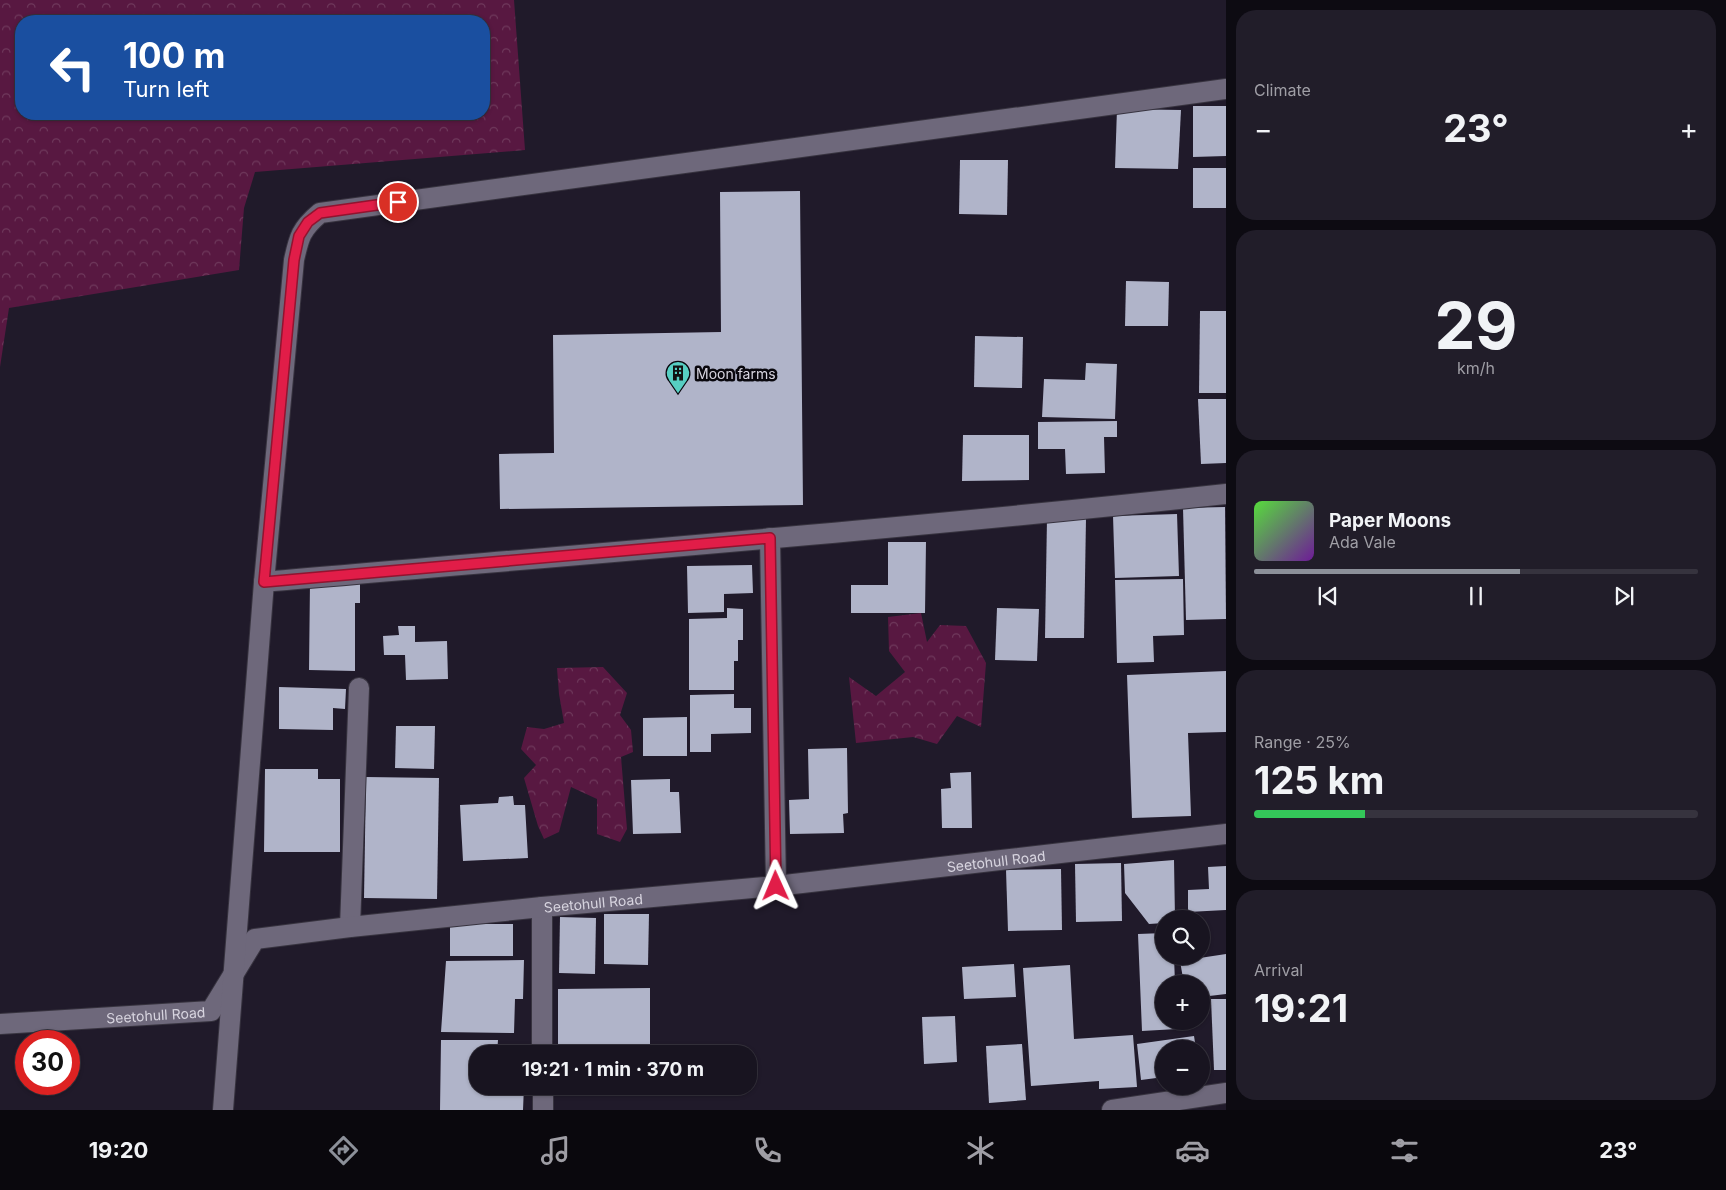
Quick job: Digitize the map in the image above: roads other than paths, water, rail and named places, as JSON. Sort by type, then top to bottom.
[{"type":"street","points":[[224,1110],[264,582],[294,260],[299,236],[308,222],[320,213],[1226,89]]},
{"type":"street","points":[[264,582],[770,538],[1226,494]]},
{"type":"street","points":[[770,538],[776,886]]},
{"type":"street","points":[[350,927],[359,688]]},
{"type":"street","name":"Seetohull Road","points":[[0,1024],[211,1011],[255,939],[542,907],[776,886],[1226,834]]},
{"type":"street","points":[[542,907],[542,1045]]},
{"type":"street","points":[[1112,1110],[1226,1093]]},
{"type":"street","points":[[542,1095],[543,1110]]},
{"type":"place","name":"Moon farms","points":[[678,394]]}]
